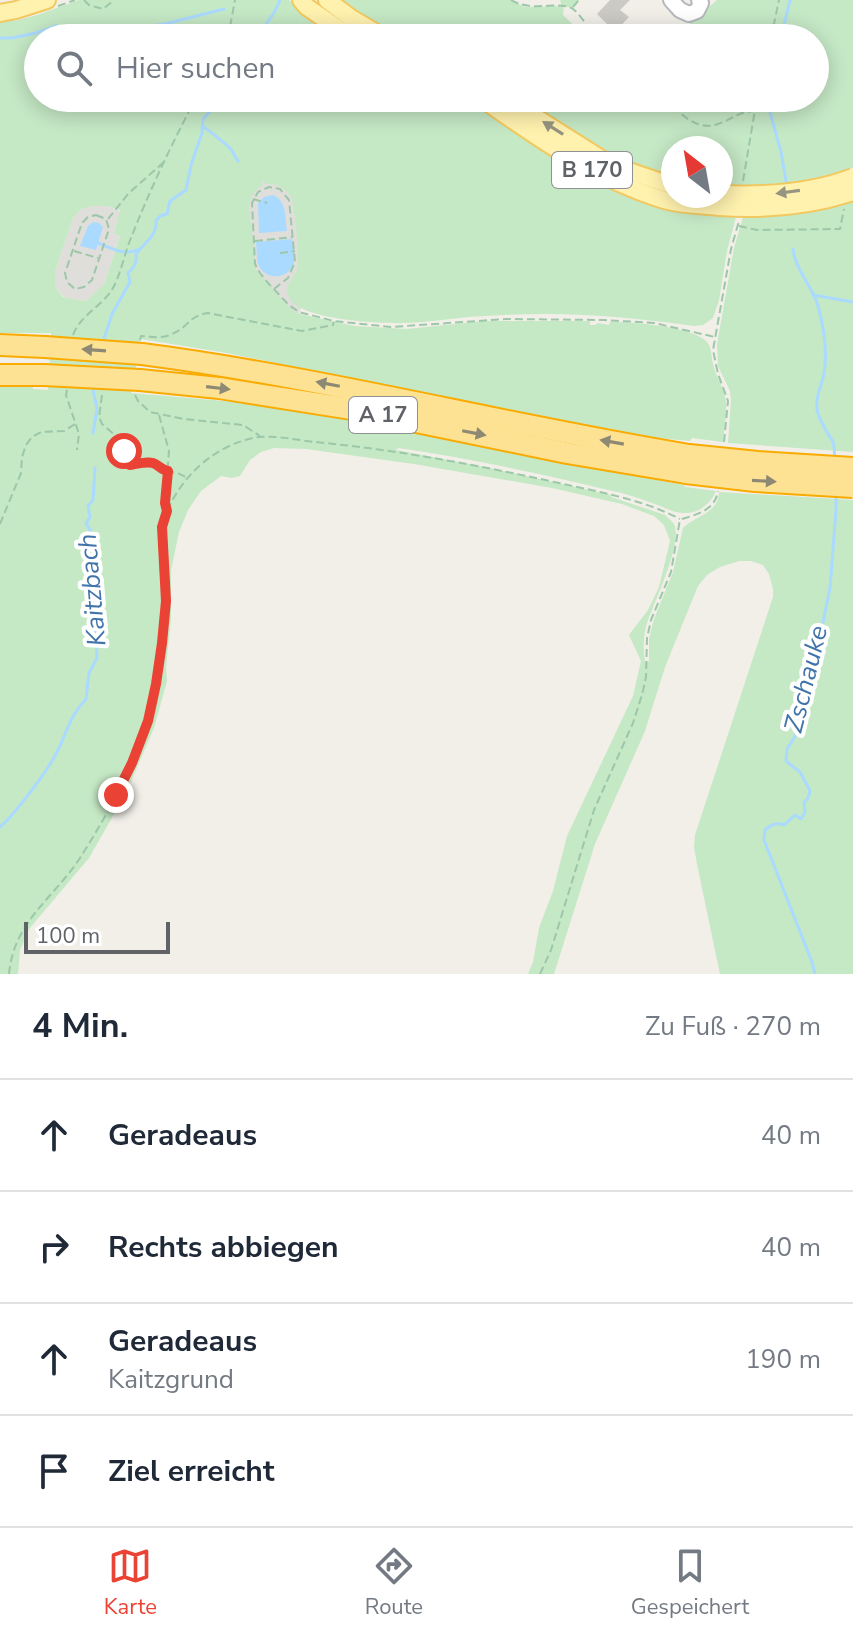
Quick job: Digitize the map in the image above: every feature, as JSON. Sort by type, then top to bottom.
[{"type":"highway","name":"A 17","points":[[0,345],[142,345],[573,435],[755,481],[853,487]]},
{"type":"highway","name":"A 17","points":[[0,375],[44,375],[219,388],[358,410],[567,453],[688,464],[758,462],[853,468]]},
{"type":"main road","points":[[0,13],[47,0]]},
{"type":"main road","points":[[327,0],[361,24]]},
{"type":"main road","points":[[304,4],[332,24]]},
{"type":"main road","name":"B 170","points":[[501,112],[603,177],[661,198]]},
{"type":"main road","name":"B 170","points":[[527,112],[611,165],[661,182]]},
{"type":"main road","name":"B 170","points":[[733,199],[812,189],[853,177]]},
{"type":"main road","name":"B 170","points":[[733,203],[775,208],[848,198]]},
{"type":"lane","points":[[671,0],[689,14],[697,11],[701,3],[699,0]]},
{"type":"path","points":[[84,0],[103,9],[114,0]]},
{"type":"path","points":[[231,24],[235,0]]},
{"type":"path","points":[[511,0],[525,7],[572,8],[586,24]]},
{"type":"path","points":[[572,8],[579,0]]},
{"type":"path","points":[[774,24],[779,0]]},
{"type":"path","points":[[73,333],[79,322],[115,286],[130,242],[189,112]]},
{"type":"path","points":[[679,112],[699,125],[715,125],[741,112]]},
{"type":"path","points":[[743,176],[754,112]]},
{"type":"path","points":[[107,221],[128,194],[166,161]]},
{"type":"path","points":[[274,289],[292,273],[295,251],[289,200],[280,189],[269,187],[258,192],[253,199],[257,268],[274,289],[294,309],[334,321],[391,327],[506,319],[604,320],[654,323],[715,337]]},
{"type":"path","points":[[724,442],[728,401],[713,350],[738,226],[757,230],[840,229],[848,198]]},
{"type":"path","points":[[253,199],[267,203]]},
{"type":"path","points":[[96,215],[107,221],[109,229],[92,280],[84,287],[75,289],[67,282],[65,273],[84,220],[96,215]]},
{"type":"path","points":[[254,241],[293,237]]},
{"type":"path","points":[[72,251],[99,259]]},
{"type":"path","points":[[280,253],[295,251]]},
{"type":"path","points":[[142,345],[174,334],[196,315],[208,313],[302,331],[333,325],[334,321]]},
{"type":"path","points":[[67,384],[66,395],[79,434],[77,450]]},
{"type":"path","points":[[136,384],[138,401],[150,412],[243,425],[260,436]]},
{"type":"path","points":[[102,393],[99,417],[102,424],[115,435],[130,465],[155,463],[162,470],[187,478]]},
{"type":"path","points":[[158,414],[169,451],[167,511]]},
{"type":"path","points":[[0,524],[21,473],[26,445],[32,437],[41,432],[64,431],[76,423]]},
{"type":"path","points":[[9,974],[13,950],[21,931],[80,858],[132,763],[148,721],[156,684],[166,601],[162,527],[178,489],[197,466],[246,439],[260,436],[396,450],[490,468],[612,495],[680,519],[698,514],[714,504],[718,491]]},
{"type":"path","points":[[540,974],[551,950],[594,810],[633,723],[642,695],[646,677],[647,638],[671,572],[680,519]]},
{"type":"shaded area","points":[[255,175],[270,178],[299,194],[304,300],[295,324],[256,288],[244,203]]},
{"type":"shaded area","points":[[107,206],[120,211],[114,233],[120,235],[104,284],[86,301],[64,297],[55,287],[55,272],[73,218],[81,209]]},
{"type":"green space","points":[[79,0],[289,0],[319,24],[24,24],[24,112],[491,112],[555,156],[661,194],[661,208],[699,208],[736,217],[719,300],[713,318],[703,325],[547,314],[395,323],[326,316],[297,306],[290,299],[287,289],[298,266],[292,199],[281,187],[264,181],[253,194],[249,206],[256,270],[296,313],[354,326],[406,329],[485,321],[590,321],[590,325],[609,325],[610,322],[660,326],[698,336],[709,346],[723,389],[726,411],[723,442],[658,438],[227,353],[141,339],[131,393],[247,403],[319,414],[716,491],[699,510],[679,513],[626,494],[503,466],[396,450],[611,495],[665,515],[674,524],[675,545],[646,628],[645,662],[649,661],[649,639],[654,619],[673,572],[683,528],[711,510],[719,492],[853,500],[853,974],[720,974],[697,864],[695,835],[773,597],[769,574],[763,565],[739,561],[720,567],[707,575],[698,586],[665,667],[645,731],[595,844],[554,974],[528,974],[567,836],[633,696],[641,661],[629,635],[648,610],[659,587],[670,541],[664,525],[654,516],[622,504],[552,488],[414,464],[306,449],[274,448],[250,460],[240,476],[221,476],[201,491],[188,510],[179,532],[171,570],[167,681],[154,728],[126,793],[89,858],[29,929],[20,950],[18,974],[0,974],[0,386],[33,386],[33,389],[48,390],[51,333],[0,333],[0,19],[13,18],[14,21],[37,15]],"holes":[[[94,206],[120,210],[114,233],[120,236],[104,284],[86,301],[63,297],[55,287],[55,272],[73,218],[81,209]]]},
{"type":"green space","points":[[342,0],[511,0],[525,7],[562,6],[560,0],[579,0],[572,8],[564,6],[563,15],[572,24],[373,22]]},
{"type":"green space","points":[[717,0],[853,0],[853,168],[788,183],[733,186],[733,136],[661,136],[661,175],[630,166],[579,140],[540,112],[829,112],[829,24],[689,24]]},
{"type":"green space","points":[[853,201],[853,452],[728,443],[730,391],[718,366],[717,344],[734,248],[743,217],[799,214]]},
{"type":"water","points":[[273,195],[283,205],[287,231],[259,233],[258,203],[264,197]]},
{"type":"water","points":[[93,222],[103,227],[96,250],[80,246],[88,226]]},
{"type":"water","points":[[292,239],[294,259],[290,270],[277,276],[263,272],[258,262],[256,242]]},
{"type":"building","points":[[610,0],[630,0],[620,10],[629,17],[622,24],[607,24],[597,14]]},
{"type":"waterway","name":"Kaitzbach","points":[[266,24],[280,0]]},
{"type":"waterway","name":"Zschauke","points":[[784,24],[790,0]]},
{"type":"waterway","points":[[165,24],[224,9]]},
{"type":"waterway","points":[[0,38],[24,36]]},
{"type":"waterway","name":"Kaitzbach","points":[[102,345],[112,314],[130,282],[128,273],[135,264],[136,254],[153,235],[156,221],[167,214],[170,201],[186,190],[203,119],[209,112]]},
{"type":"waterway","name":"Zschauke","points":[[770,112],[786,181]]},
{"type":"waterway","points":[[202,126],[230,148],[238,161]]},
{"type":"waterway","points":[[98,243],[124,252],[140,249]]},
{"type":"waterway","name":"Zschauke","points":[[793,249],[797,265],[815,298],[822,323],[825,364],[817,409],[833,442],[835,461]]},
{"type":"waterway","points":[[813,295],[853,302]]},
{"type":"waterway","name":"Kaitzbach","points":[[92,385],[97,409],[93,433]]},
{"type":"waterway","name":"Kaitzbach","points":[[0,827],[54,758],[73,717],[86,699],[89,673],[97,658],[94,600],[90,584],[94,556],[89,538],[91,532],[86,523],[90,517],[88,506],[93,500],[95,468]]},
{"type":"waterway","name":"Zschauke","points":[[815,974],[764,840],[765,830],[772,825],[784,825],[795,815],[801,819],[810,791],[800,772],[786,761],[787,749],[799,730],[806,665],[823,622],[830,588],[836,492]]},
{"type":"route","points":[[116,795],[148,721],[156,684],[166,601],[162,527],[167,511],[168,471],[155,463],[130,465],[124,451]]}]
